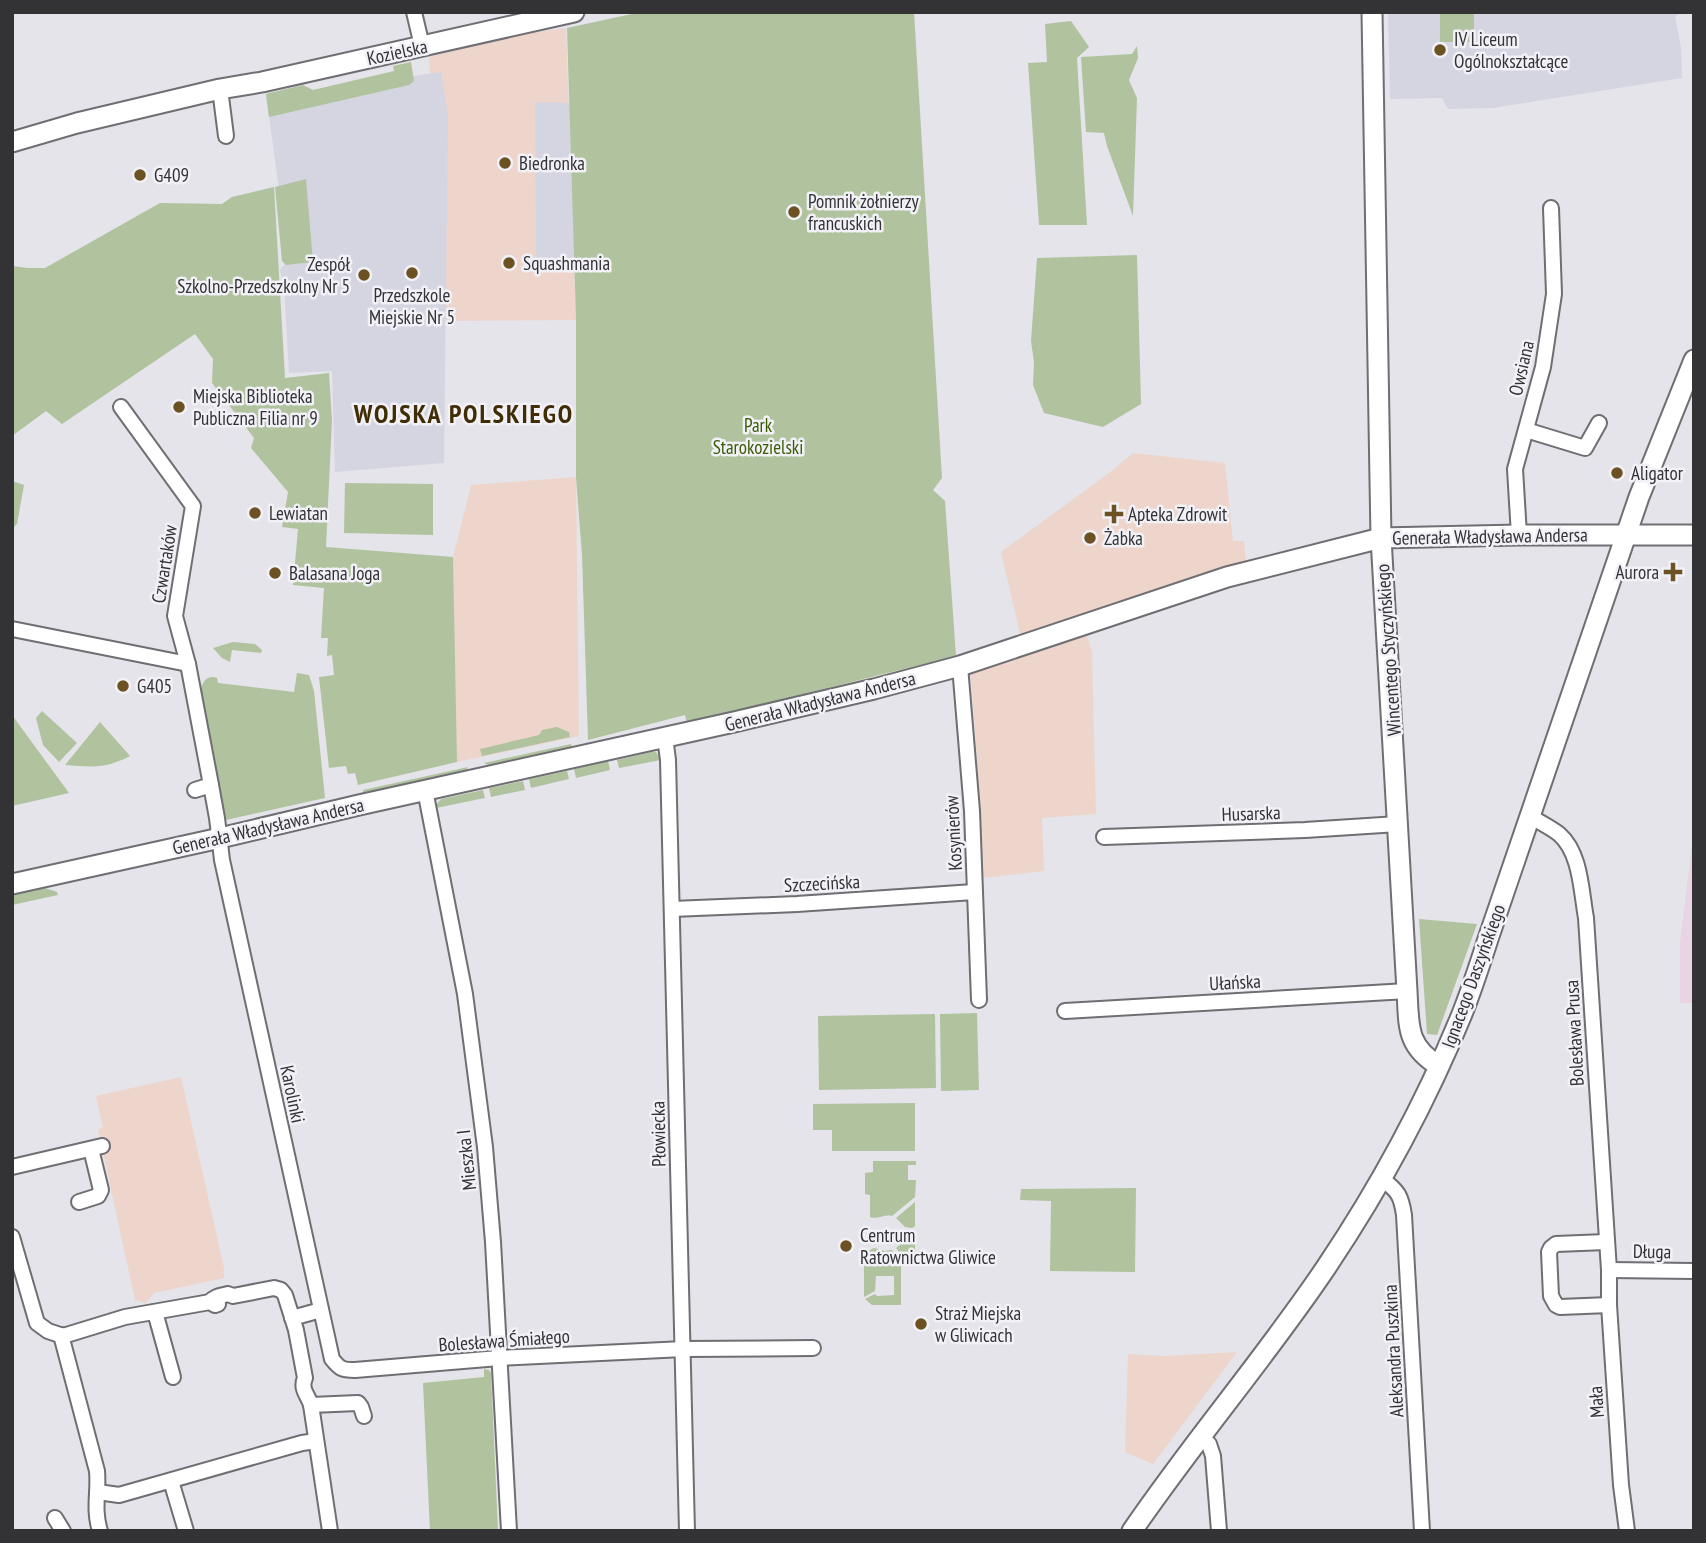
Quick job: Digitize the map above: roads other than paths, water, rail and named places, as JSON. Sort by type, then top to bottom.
[{"type":"street","points":[[414,12],[422,46]]},
{"type":"street","name":"Kozielska","points":[[12,142],[77,123],[220,89],[574,12]]},
{"type":"street","name":"Wincentego Styczyńskiego","points":[[1372,12],[1381,538],[1409,1025],[1413,1040],[1423,1055],[1439,1066]]},
{"type":"street","points":[[220,89],[226,136]]},
{"type":"street","name":"Owsiana","points":[[1519,535],[1515,469],[1543,367],[1555,294],[1551,208]]},
{"type":"street","name":"Ignacego Daszyńskiego","points":[[1132,1531],[1325,1269],[1381,1178],[1439,1066],[1463,1012],[1643,485],[1694,360]]},
{"type":"street","name":"Czwartaków","points":[[121,407],[193,506],[175,616],[188,664],[220,838]]},
{"type":"street","points":[[1526,430],[1585,448],[1599,423]]},
{"type":"street","name":"Generała Władysława Andersa","points":[[12,884],[874,689],[960,666],[1218,580],[1381,538],[1694,535]]},
{"type":"street","points":[[12,629],[188,664]]},
{"type":"street","name":"Kosynierów","points":[[960,666],[972,811],[979,1000]]},
{"type":"street","name":"Płowiecka","points":[[665,737],[668,760],[687,1531]]},
{"type":"street","points":[[195,790],[211,785]]},
{"type":"street","name":"Mieszka I","points":[[425,790],[465,994],[485,1147],[509,1531]]},
{"type":"street","name":"Bolesława Prusa","points":[[1530,816],[1566,841],[1579,875],[1588,944],[1609,1269]]},
{"type":"street","name":"Husarska","points":[[1104,837],[1398,824]]},
{"type":"street","name":"Karolinki","points":[[220,838],[222,860],[332,1359]]},
{"type":"street","name":"Szczecińska","points":[[672,909],[974,892]]},
{"type":"street","name":"Ułańska","points":[[1065,1011],[1407,991]]},
{"type":"street","points":[[12,1167],[96,1147],[101,1190],[98,1196],[79,1202]]},
{"type":"street","name":"Aleksandra Puszkina","points":[[1381,1178],[1399,1193],[1404,1215],[1422,1531]]},
{"type":"street","points":[[12,1237],[37,1323],[48,1331],[63,1336],[125,1317],[210,1302],[216,1297],[228,1294],[233,1296],[274,1288],[281,1290],[292,1318],[305,1378],[302,1384],[310,1402],[331,1531]]},
{"type":"street","points":[[1606,1242],[1553,1245],[1549,1252],[1551,1296],[1560,1307],[1609,1305]]},
{"type":"street","name":"Długa","points":[[1609,1269],[1694,1271]]},
{"type":"street","name":"Mała","points":[[1609,1269],[1621,1485],[1627,1531]]},
{"type":"street","points":[[292,1318],[321,1310]]},
{"type":"street","points":[[155,1312],[173,1377]]},
{"type":"street","points":[[61,1335],[97,1471],[96,1517],[100,1531]]},
{"type":"street","name":"Bolesława Śmiałego","points":[[332,1359],[343,1370],[355,1370],[499,1358],[684,1349],[813,1348]]},
{"type":"street","points":[[310,1402],[358,1403],[364,1416]]},
{"type":"street","points":[[1201,1436],[1209,1444],[1213,1456],[1219,1531]]},
{"type":"street","points":[[98,1492],[119,1495],[316,1441]]},
{"type":"street","points":[[171,1481],[186,1531]]},
{"type":"place","name":"IV Liceum Ogólnokształcące","points":[[1440,50]]},
{"type":"place","name":"Biedronka","points":[[505,163]]},
{"type":"place","name":"G409","points":[[140,175]]},
{"type":"place","name":"Pomnik żołnierzy francuskich","points":[[794,212]]},
{"type":"place","name":"Squashmania","points":[[509,263]]},
{"type":"place","name":"Przedszkole Miejskie Nr 5","points":[[412,273]]},
{"type":"place","name":"Zespół Szkolno-Przedszkolny Nr 5","points":[[364,275]]},
{"type":"place","name":"Miejska Biblioteka Publiczna Filia nr 9","points":[[179,407]]},
{"type":"place","name":"Aligator","points":[[1617,473]]},
{"type":"place","name":"Lewiatan","points":[[255,513]]},
{"type":"place","name":"Apteka Zdrowit","points":[[1114,514]]},
{"type":"place","name":"Żabka","points":[[1090,538]]},
{"type":"place","name":"Aurora","points":[[1673,572]]},
{"type":"place","name":"Balasana Joga","points":[[275,573]]},
{"type":"place","name":"G405","points":[[123,686]]},
{"type":"place","name":"Centrum Ratownictwa Gliwice","points":[[846,1246]]},
{"type":"place","name":"Straż Miejska w Gliwicach","points":[[921,1324]]},
{"type":"district","name":"WOJSKA POLSKIEGO","points":[[464,414]]},
{"type":"park label","name":"Park Starokozielski","points":[[758,436]]}]
